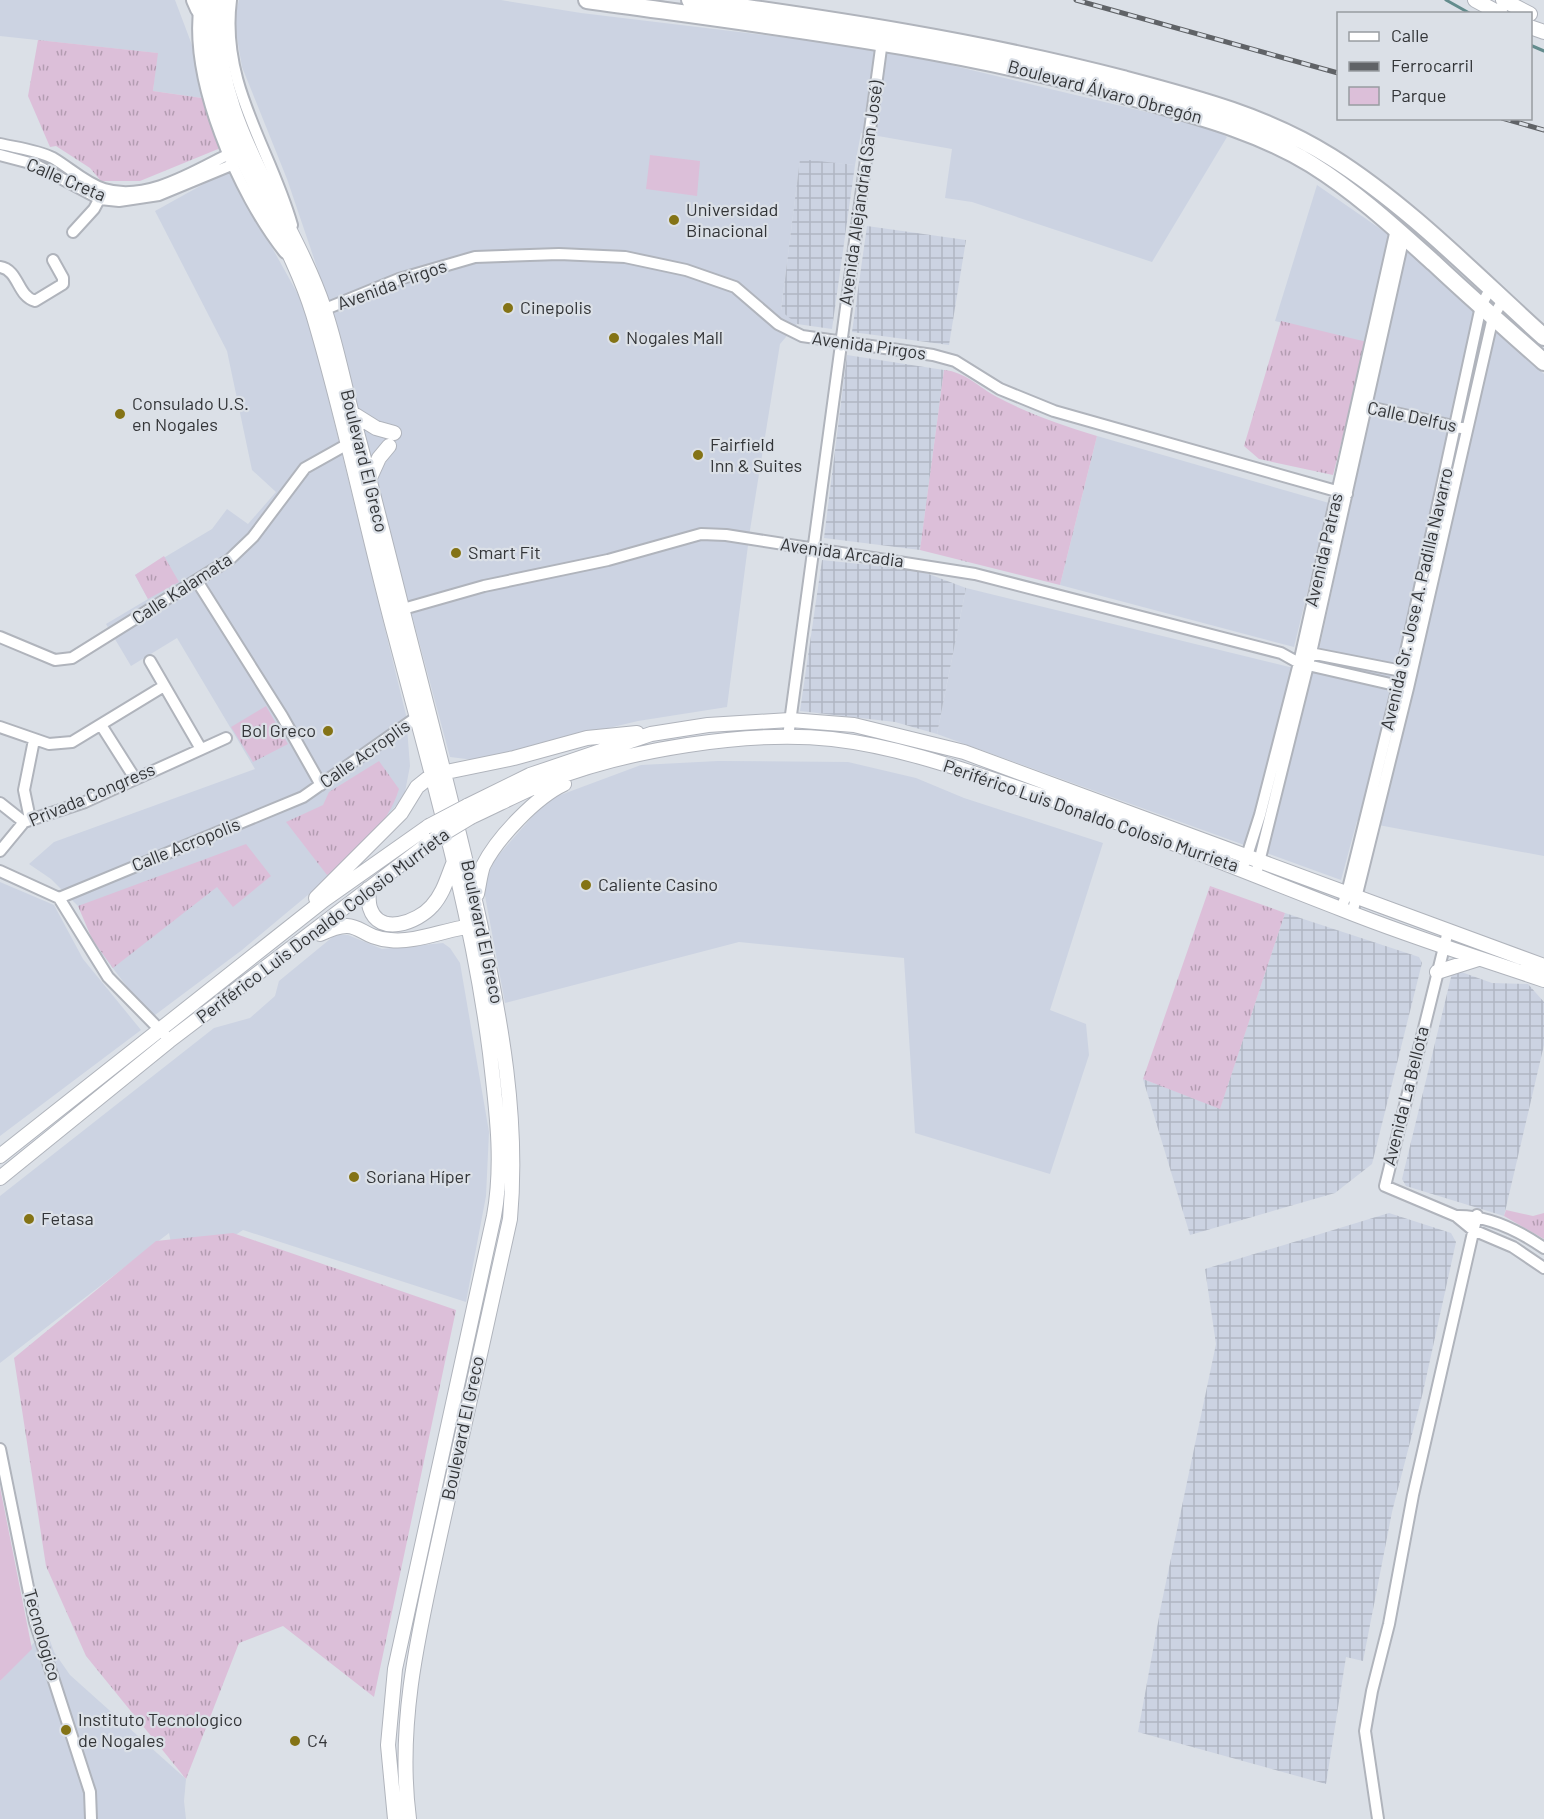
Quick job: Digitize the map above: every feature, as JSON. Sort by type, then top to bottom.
[{"type":"highway","name":"Boulevard Álvaro Obregón","points":[[587,0],[882,41],[1064,78],[1236,127],[1309,163],[1347,189],[1400,233],[1544,362]]},
{"type":"highway","name":"Boulevard Álvaro Obregón","points":[[690,0],[952,40],[1036,56],[1234,111],[1271,124],[1331,157],[1389,200],[1544,338]]},
{"type":"main road","name":"Boulevard El Greco","points":[[221,0],[218,39],[221,67],[267,198]]},
{"type":"main road","points":[[1475,0],[1497,12]]},
{"type":"main road","points":[[1503,0],[1526,12]]},
{"type":"main road","name":"Boulevard El Greco","points":[[202,2],[215,89],[319,312],[362,447],[403,610],[439,773],[477,906],[501,1028],[512,1118],[514,1172],[510,1219],[395,1669],[388,1745],[395,1819]]},
{"type":"main road","name":"Boulevard El Greco","points":[[319,312],[347,451],[389,614],[417,717],[439,773],[453,864],[480,975],[498,1118],[499,1174],[494,1216],[413,1658],[405,1734],[405,1786],[409,1819]]},
{"type":"main road","points":[[352,412],[391,440],[379,458],[369,480]]},
{"type":"main road","name":"Periférico Luis Donaldo Colosio Murrieta","points":[[0,1156],[165,1036],[296,945],[469,812],[530,775],[651,734],[708,725],[790,720],[854,725],[964,752],[1250,861],[1256,874],[1346,912],[1544,980]]},
{"type":"main road","points":[[308,913],[323,891],[401,813],[417,787],[439,773],[514,758],[587,738],[615,734],[651,734]]},
{"type":"main road","name":"Periférico Luis Donaldo Colosio Murrieta","points":[[0,1178],[308,913],[429,826],[549,781],[643,753],[734,740],[788,737],[831,739],[884,748],[960,769],[1352,895],[1544,966]]},
{"type":"main road","points":[[296,945],[345,924],[392,941],[469,925],[477,906],[483,868],[492,851],[540,798],[607,764]]},
{"type":"main road","points":[[368,889],[369,907],[378,919],[393,924],[404,924],[431,908],[442,892],[453,864]]},
{"type":"main road","points":[[1437,972],[1478,958]]},
{"type":"street","points":[[231,0],[228,41],[236,80],[287,210],[295,257]]},
{"type":"street","points":[[202,2],[202,69],[211,105],[231,159],[263,223],[295,257]]},
{"type":"street","name":"Avenida Alejandría (San José)","points":[[788,737],[882,41]]},
{"type":"street","name":"Calle Creta","points":[[0,144],[26,155],[51,172],[119,201],[149,197],[231,159]]},
{"type":"street","name":"Calle Creta","points":[[0,155],[26,155]]},
{"type":"street","points":[[73,232],[94,209],[102,194]]},
{"type":"street","name":"Avenida Patras","points":[[1250,861],[1306,652],[1400,233]]},
{"type":"street","name":"Avenida Pirgos","points":[[319,312],[399,279],[462,259],[506,254],[601,254],[686,270],[735,287],[789,331],[841,343],[944,358],[973,371],[1000,389],[1054,411],[1342,492]]},
{"type":"street","points":[[0,267],[11,272],[25,295],[34,301],[63,284],[63,278],[54,260]]},
{"type":"street","name":"Avenida Sr. Jose A. Padilla Navarro","points":[[1346,912],[1467,429],[1490,289]]},
{"type":"street","name":"Avenida Sr. Jose A. Padilla Navarro","points":[[1407,671],[1455,426],[1487,311],[1503,300]]},
{"type":"street","name":"Calle Delfus","points":[[1362,406],[1467,429]]},
{"type":"street","name":"Calle Kalamata","points":[[0,637],[55,660],[66,660],[229,560],[244,547],[305,468],[333,454],[362,447]]},
{"type":"street","name":"Avenida Arcadia","points":[[389,614],[484,586],[608,560],[701,534],[975,574],[1281,653],[1303,664],[1403,687]]},
{"type":"street","points":[[196,581],[282,716],[317,788]]},
{"type":"street","name":"Avenida Arcadia","points":[[1281,653],[1306,652],[1407,671]]},
{"type":"street","points":[[150,661],[201,749]]},
{"type":"street","points":[[0,727],[49,744],[72,742],[164,686]]},
{"type":"street","name":"Calle Acroplis","points":[[317,788],[417,717]]},
{"type":"street","points":[[102,724],[134,777]]},
{"type":"street","name":"Privada Congress","points":[[0,851],[27,821],[85,801],[134,777],[226,738]]},
{"type":"street","points":[[27,821],[24,789],[34,740]]},
{"type":"street","name":"Calle Acropolis","points":[[59,898],[317,788]]},
{"type":"street","points":[[0,803],[27,821]]},
{"type":"street","points":[[3,870],[59,898],[108,977],[165,1036]]},
{"type":"street","name":"Avenida La Bellota","points":[[1448,931],[1385,1186],[1456,1216]]},
{"type":"street","points":[[1378,1819],[1365,1731],[1372,1690],[1389,1624],[1413,1495],[1477,1215]]},
{"type":"street","points":[[1456,1216],[1477,1215],[1518,1231],[1544,1248]]},
{"type":"street","points":[[1456,1216],[1473,1230],[1514,1247],[1544,1268]]},
{"type":"street","name":"Tecnologico","points":[[0,1449],[35,1622],[90,1792],[91,1819]]},
{"type":"shaded area","points":[[0,0],[175,0],[195,53],[202,98],[153,91],[157,53],[0,36]]},
{"type":"shaded area","points":[[239,0],[501,0],[581,13],[888,50],[1213,128],[1227,137],[1152,262],[972,202],[945,198],[952,149],[861,133],[855,165],[800,160],[781,310],[797,324],[780,344],[750,530],[727,707],[638,721],[474,760],[450,757],[325,291],[287,179],[242,67],[234,20]]},
{"type":"shaded area","points":[[800,159],[855,165],[832,329],[797,324],[781,311]]},
{"type":"shaded area","points":[[229,170],[305,307],[310,323],[406,715],[410,766],[404,797],[333,874],[242,950],[151,1018],[102,954],[78,906],[51,879],[29,864],[54,842],[255,769],[177,638],[131,666],[106,624],[148,599],[135,575],[212,529],[227,509],[248,524],[276,492],[252,470],[227,351],[155,211]]},
{"type":"shaded area","points":[[1317,185],[1408,248],[1544,374],[1544,856],[1357,821],[1341,880],[937,734],[966,588],[1314,673],[1385,348],[1275,321]]},
{"type":"shaded area","points":[[867,226],[966,240],[949,345],[852,332]]},
{"type":"shaded area","points":[[847,355],[944,370],[920,550],[824,538]]},
{"type":"shaded area","points":[[1097,436],[1329,503],[1294,647],[1060,585]]},
{"type":"shaded area","points":[[822,560],[918,570],[966,588],[937,734],[895,722],[800,711]]},
{"type":"shaded area","points":[[718,761],[848,762],[916,778],[964,798],[1103,843],[1050,1010],[1086,1024],[1089,1055],[1050,1174],[915,1133],[904,958],[739,942],[505,1003],[483,885],[496,858],[547,800],[641,765]]},
{"type":"shaded area","points":[[0,882],[54,905],[83,959],[141,1030],[0,1136]]},
{"type":"shaded area","points":[[1285,913],[1419,957],[1422,963],[1372,1164],[1335,1193],[1190,1235],[1143,1079],[1220,1108]]},
{"type":"shaded area","points":[[335,935],[348,935],[382,949],[443,943],[450,948],[460,963],[489,1132],[486,1196],[466,1302],[243,1230],[177,1273],[169,1233],[0,1363],[0,1196],[214,1028],[250,1018],[275,996],[279,981]]},
{"type":"shaded area","points":[[1453,969],[1492,983],[1528,984],[1544,1002],[1544,1045],[1504,1216],[1406,1186],[1402,1179]]},
{"type":"shaded area","points":[[1389,1213],[1451,1233],[1456,1242],[1423,1392],[1392,1512],[1363,1661],[1346,1657],[1326,1784],[1138,1732],[1161,1606],[1216,1344],[1205,1269]]},
{"type":"shaded area","name":"Instituto Tecnologico de Nogales","points":[[46,1629],[54,1652],[70,1675],[186,1779],[184,1801],[186,1819],[0,1819],[0,1681]]},
{"type":"green space","points":[[38,40],[158,53],[153,91],[202,98],[223,147],[140,181],[101,181],[90,168],[56,146],[50,147],[28,96]]},
{"type":"green space","points":[[650,155],[700,161],[697,196],[646,189]]},
{"type":"green space","points":[[1281,321],[1367,342],[1333,475],[1259,459],[1244,446]]},
{"type":"green space","points":[[944,370],[965,377],[1021,409],[1097,436],[1060,585],[920,550]]},
{"type":"green space","points":[[164,556],[179,582],[148,599],[135,575]]},
{"type":"green space","points":[[266,706],[288,744],[253,762],[231,727]]},
{"type":"green space","points":[[379,761],[399,789],[394,802],[370,838],[327,875],[286,822],[323,805],[329,792]]},
{"type":"green space","points":[[246,844],[271,876],[233,907],[217,887],[113,968],[92,939],[78,906]]},
{"type":"green space","points":[[1210,886],[1285,913],[1220,1109],[1143,1079]]},
{"type":"green space","points":[[1506,1210],[1533,1216],[1544,1213],[1544,1239],[1504,1216]]},
{"type":"green space","points":[[233,1233],[456,1310],[374,1697],[283,1626],[239,1643],[186,1779],[86,1656],[46,1566],[14,1358],[156,1241]]},
{"type":"green space","points":[[0,1487],[32,1649],[0,1681]]},
{"type":"waterway","points":[[1446,0],[1467,12]]},
{"type":"waterway","points":[[1532,46],[1544,51]]},
{"type":"railway","points":[[1076,0],[1337,73]]},
{"type":"railway","points":[[1509,120],[1544,130]]},
{"type":"place","name":"Universidad Binacional","points":[[674,220]]},
{"type":"place","name":"Cinepolis","points":[[508,308]]},
{"type":"place","name":"Nogales Mall","points":[[614,338]]},
{"type":"place","name":"Consulado U.S. en Nogales","points":[[120,414]]},
{"type":"place","name":"Fairfield Inn & Suites","points":[[698,455]]},
{"type":"place","name":"Smart Fit","points":[[456,553]]},
{"type":"place","name":"Bol Greco","points":[[328,731]]},
{"type":"place","name":"Caliente Casino","points":[[586,885]]},
{"type":"place","name":"Soriana Híper","points":[[354,1177]]},
{"type":"place","name":"Fetasa","points":[[29,1219]]},
{"type":"place","name":"Instituto Tecnologico de Nogales","points":[[66,1730]]},
{"type":"place","name":"C4","points":[[295,1741]]}]
